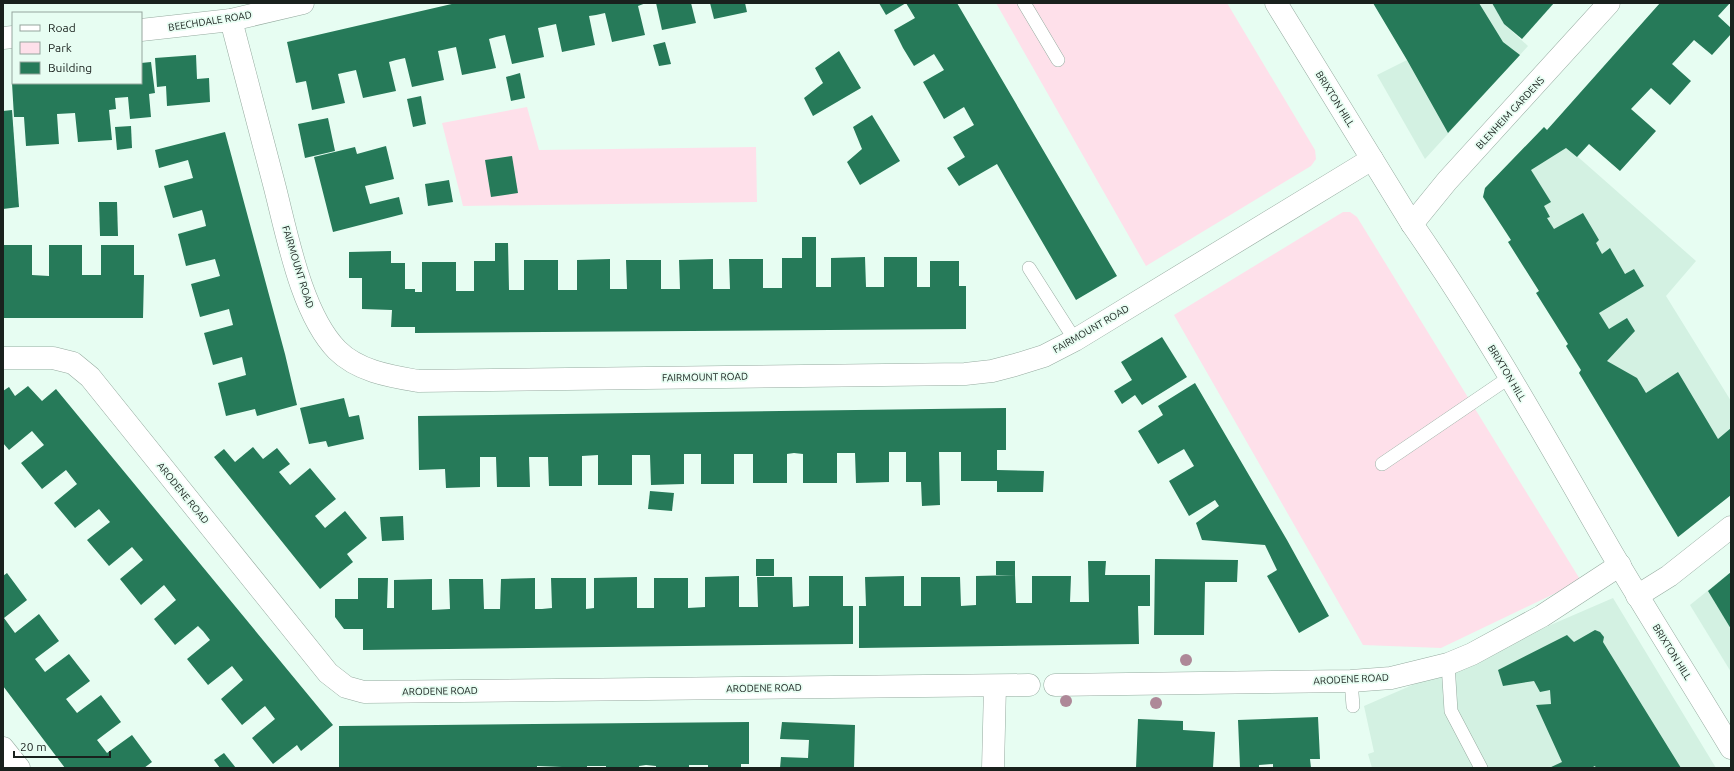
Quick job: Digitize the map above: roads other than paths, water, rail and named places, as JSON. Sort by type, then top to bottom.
[{"type":"main road","name":"BEECHDALE ROAD","points":[[142,30],[231,20],[303,3]]},
{"type":"main road","name":"BRIXTON HILL","points":[[1276,3],[1412,224],[1510,377],[1637,596],[1731,748]]},
{"type":"main road","name":"BLENHEIM GARDENS","points":[[1412,224],[1456,171],[1521,102],[1609,3]]},
{"type":"main road","name":"FAIRMOUNT ROAD","points":[[231,20],[294,259],[311,310],[322,332],[338,351],[359,366],[385,376],[418,381],[965,374],[992,371],[1044,356],[1075,340],[1332,185],[1372,159]]},
{"type":"main road","name":"ARODENE ROAD","points":[[3,358],[53,358],[73,363],[90,377],[328,673],[346,687],[364,692],[1029,685]]},
{"type":"main road","points":[[1637,596],[1664,580],[1731,527]]},
{"type":"main road","name":"ARODENE ROAD","points":[[1055,685],[1351,681],[1391,678],[1448,664],[1472,654],[1542,616],[1620,565]]},
{"type":"main road","points":[[993,768],[995,686]]},
{"type":"main road","points":[[3,748],[19,768]]},
{"type":"lane","points":[[1024,3],[1058,60]]},
{"type":"lane","points":[[1029,268],[1075,340]]},
{"type":"lane","points":[[1382,464],[1510,377]]},
{"type":"lane","points":[[1448,664],[1451,711],[1481,768]]},
{"type":"lane","points":[[1351,681],[1353,706]]}]
